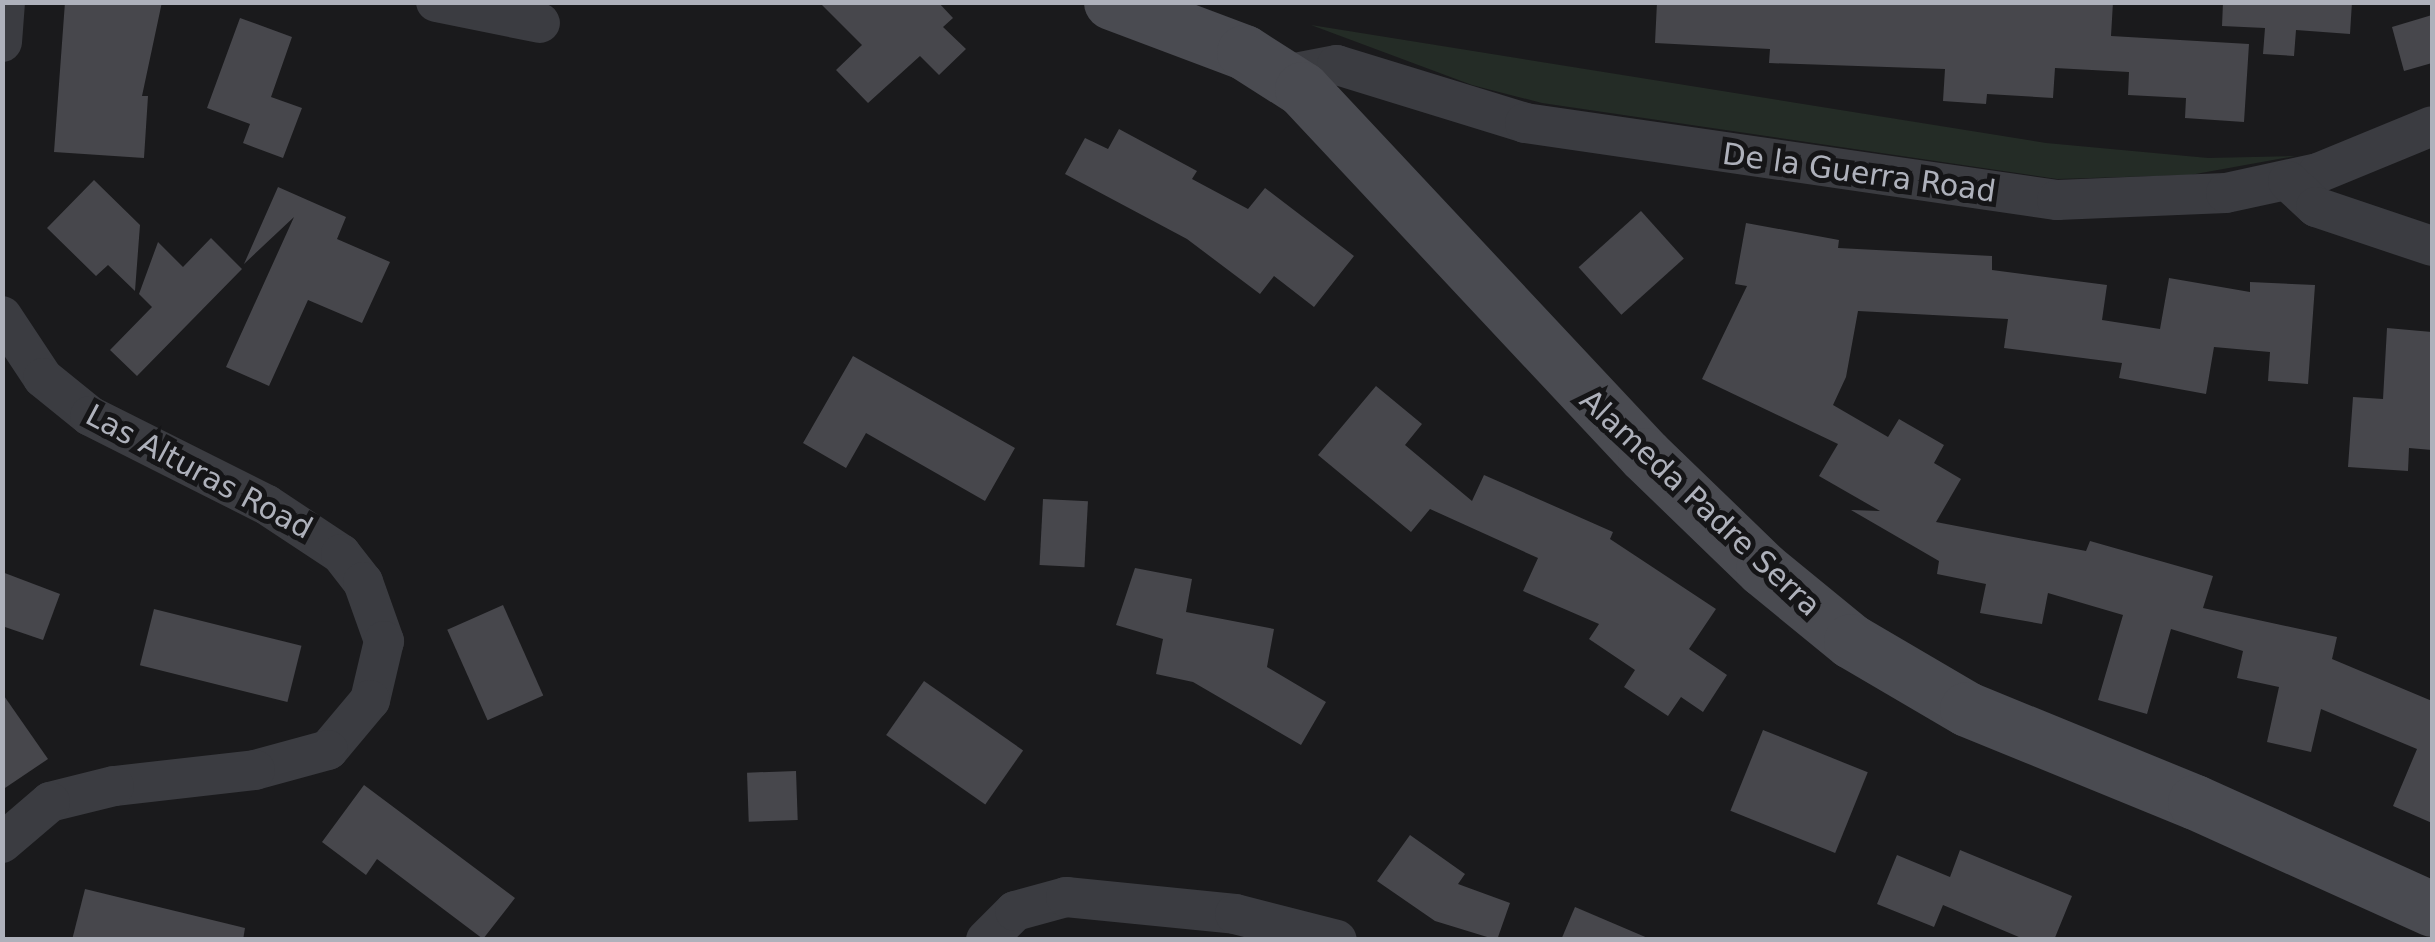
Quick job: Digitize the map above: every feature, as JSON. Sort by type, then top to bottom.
[{"type":"street","points":[[2,42],[5,2]]},
{"type":"street","points":[[436,2],[540,23]]},
{"type":"street","name":"Alameda Padre Serra","points":[[1111,2],[1244,52],[1285,75],[1644,456],[1763,570],[1852,641],[1967,709],[2195,802],[2432,909]]},
{"type":"street","name":"De la Guerra Road","points":[[1285,75],[1337,65],[1472,110],[1562,130],[2057,200],[2185,199],[2288,180],[2432,126]]},
{"type":"street","points":[[2288,180],[2316,206],[2432,246]]},
{"type":"street","name":"Las Alturas Road","points":[[2,316],[43,378],[90,416],[268,505],[342,554],[363,582],[384,641],[370,700],[328,750],[254,770],[114,786],[50,802],[2,843]]},
{"type":"street","points":[[986,940],[1016,910],[1066,897],[1235,914],[1337,940]]},
{"type":"shaded area","points":[[1311,25],[2046,143],[2208,158],[2295,156],[2190,175],[2057,179],[1542,103],[1472,85]]},
{"type":"building","points":[[65,2],[162,2],[142,96],[148,96],[144,158],[54,152]]},
{"type":"building","points":[[819,2],[938,2],[953,18],[943,27],[966,49],[939,75],[920,56],[868,103],[836,70],[862,45]]},
{"type":"building","points":[[1657,2],[2113,2],[2111,36],[2249,44],[2244,122],[2185,118],[2186,98],[2128,95],[2129,72],[2055,68],[2053,98],[1987,94],[1986,104],[1943,101],[1945,69],[1769,63],[1770,49],[1655,43]]},
{"type":"building","points":[[2223,2],[2352,2],[2350,34],[2296,30],[2294,56],[2263,54],[2265,28],[2222,26]]},
{"type":"building","points":[[2432,15],[2432,63],[2404,71],[2392,27]]},
{"type":"building","points":[[240,18],[292,37],[271,97],[302,108],[283,158],[243,143],[250,124],[207,108]]},
{"type":"building","points":[[1119,129],[1197,171],[1192,179],[1248,209],[1265,188],[1354,256],[1314,307],[1274,276],[1260,294],[1187,239],[1065,174],[1085,138],[1108,149]]},
{"type":"building","points":[[94,180],[140,225],[135,291],[108,265],[96,276],[47,228]]},
{"type":"building","points":[[278,187],[346,217],[337,239],[390,262],[362,323],[308,300],[269,386],[226,367],[294,217],[244,264]]},
{"type":"building","points":[[1641,211],[1684,259],[1621,315],[1579,267]]},
{"type":"building","points":[[1746,223],[1839,240],[1838,248],[1992,256],[1992,270],[2107,285],[2102,320],[2160,329],[2169,278],[2250,292],[2250,282],[2315,285],[2308,384],[2268,381],[2270,352],[2214,347],[2206,394],[2119,378],[2122,363],[2004,348],[2008,319],[1858,311],[1846,377],[1833,405],[1888,437],[1899,419],[1944,445],[1934,463],[1961,479],[1936,522],[2086,551],[2090,541],[2213,576],[2203,608],[2337,637],[2332,659],[2432,701],[2432,823],[2393,806],[2417,749],[2321,709],[2311,752],[2267,742],[2279,687],[2237,678],[2243,651],[2171,629],[2147,714],[2098,700],[2123,615],[2048,593],[2042,624],[1980,613],[1986,584],[1937,574],[1939,561],[1851,510],[1880,511],[1819,476],[1838,444],[1702,379],[1747,286],[1735,284]]},
{"type":"building","points":[[211,238],[242,269],[137,376],[110,350],[152,307],[139,294],[158,242],[183,267]]},
{"type":"building","points":[[2387,328],[2432,332],[2432,450],[2409,448],[2408,471],[2348,467],[2353,397],[2383,399]]},
{"type":"building","points":[[853,356],[1015,448],[985,501],[866,433],[846,468],[803,443]]},
{"type":"building","points":[[1376,386],[1422,424],[1405,445],[1472,501],[1484,475],[1613,532],[1610,539],[1716,609],[1689,649],[1727,675],[1703,712],[1681,697],[1668,716],[1624,687],[1635,670],[1589,639],[1599,624],[1523,591],[1538,558],[1430,509],[1411,532],[1318,455]]},
{"type":"building","points":[[1043,499],[1088,501],[1084,567],[1040,565]]},
{"type":"building","points":[[1135,568],[1192,579],[1186,612],[1274,629],[1267,667],[1326,702],[1301,745],[1193,682],[1156,674],[1163,639],[1116,625]]},
{"type":"building","points":[[2,572],[60,594],[43,640],[2,626]]},
{"type":"building","points":[[503,605],[543,695],[488,720],[447,630]]},
{"type":"building","points":[[154,609],[301,646],[287,702],[140,665]]},
{"type":"building","points":[[924,681],[1023,750],[985,804],[886,735]]},
{"type":"building","points":[[2,693],[48,759],[2,790]]},
{"type":"building","points":[[1763,730],[1868,772],[1835,853],[1730,811]]},
{"type":"building","points":[[796,771],[798,820],[749,822],[747,773]]},
{"type":"building","points":[[364,785],[515,898],[483,939],[377,859],[366,875],[322,842]]},
{"type":"building","points":[[1410,835],[1465,874],[1458,884],[1510,903],[1497,940],[1435,921],[1377,881]]},
{"type":"building","points":[[1960,850],[2072,896],[2054,940],[2026,940],[1943,905],[1934,927],[1877,904],[1897,855],[1950,877]]},
{"type":"building","points":[[85,889],[245,928],[243,940],[72,940]]},
{"type":"building","points":[[1575,907],[1650,939],[1650,940],[1561,940]]}]
